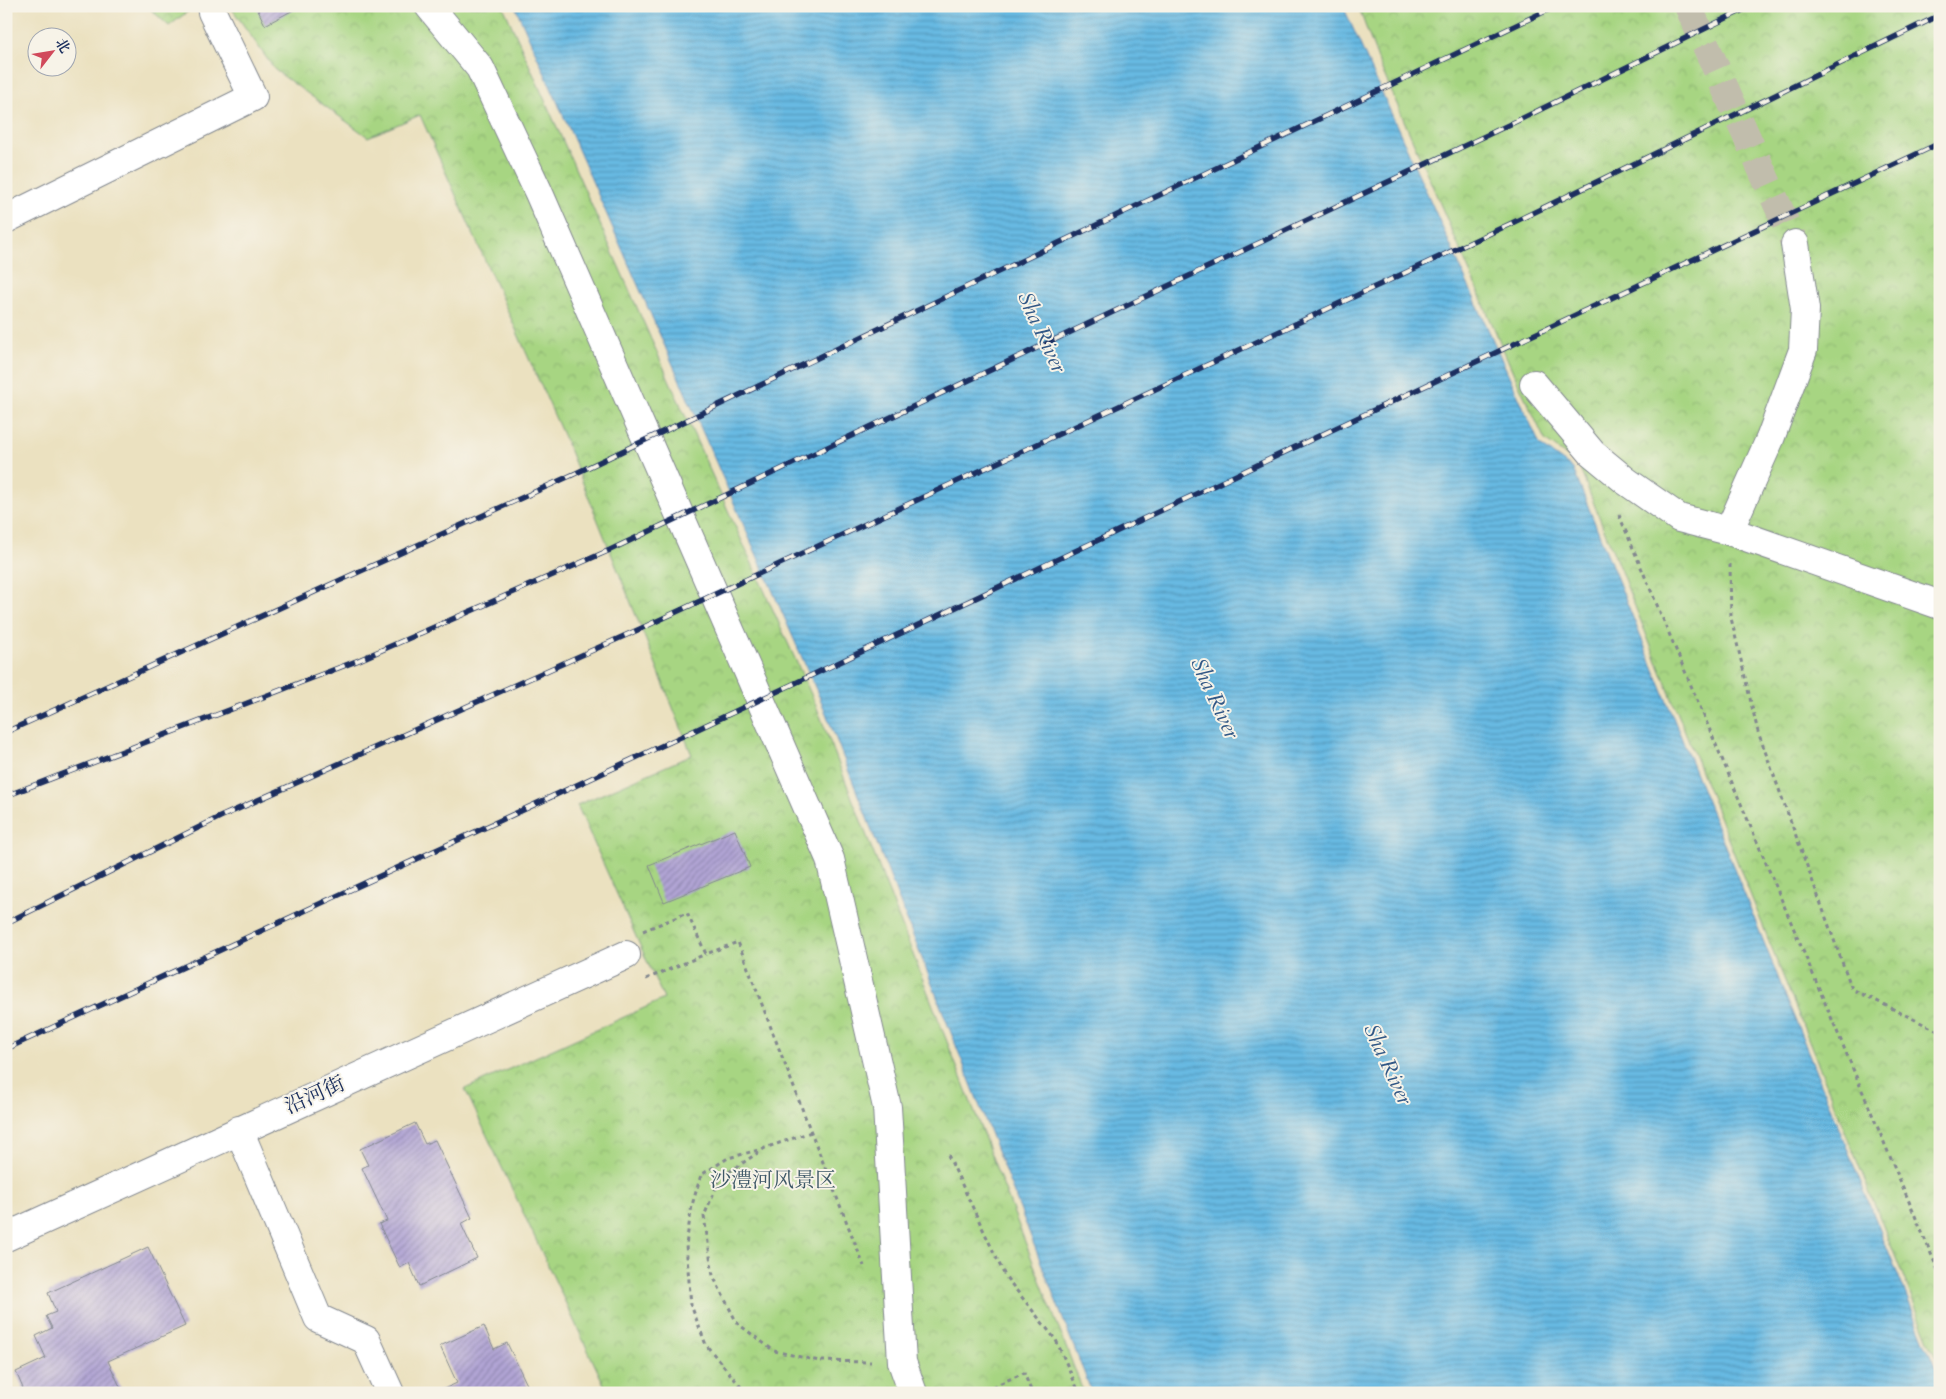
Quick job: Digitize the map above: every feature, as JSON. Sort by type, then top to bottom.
[{"type":"street","points":[[429,6],[480,68],[529,174],[830,860],[887,1107],[902,1362],[913,1393]]},
{"type":"street","points":[[6,219],[253,97],[212,12]]},
{"type":"street","points":[[1729,530],[1770,439],[1803,350],[1805,309],[1795,244]]},
{"type":"street","points":[[1534,384],[1592,453],[1626,482],[1679,518],[1729,530],[1940,606]]},
{"type":"street","name":"沿河街","points":[[6,1237],[626,955]]},
{"type":"street","points":[[239,1130],[318,1318],[366,1340],[390,1393]]},
{"type":"path","points":[[1626,482],[1611,497],[1940,1275]]},
{"type":"path","points":[[1729,530],[1731,618],[1758,732],[1852,989],[1940,1032]]},
{"type":"path","points":[[706,954],[687,913],[619,940],[638,983],[738,942],[866,1270]]},
{"type":"path","points":[[746,1393],[706,1345],[691,1305],[686,1245],[692,1205],[701,1176],[728,1158],[766,1148],[811,1132]]},
{"type":"path","points":[[766,1148],[720,1178],[704,1216],[712,1276],[737,1323],[774,1351],[819,1361],[902,1362]]},
{"type":"path","points":[[948,1155],[1004,1276],[1056,1340],[1079,1392],[1076,1393]]},
{"type":"path","points":[[978,1393],[1024,1373],[1032,1393]]},
{"type":"green space","points":[[147,6],[195,6],[169,26]]},
{"type":"green space","name":"沙澧河风景区","points":[[230,6],[503,6],[815,703],[1084,1393],[608,1393],[465,1089],[664,999],[577,805],[692,755],[568,446],[420,115],[368,137],[275,70]]},
{"type":"green space","points":[[1358,6],[1940,6],[1940,1368],[1578,464],[1545,440],[1513,372],[1380,65]]},
{"type":"water","name":"Sha River","points":[[515,6],[1343,6],[1540,445],[1573,469],[1940,1379],[1940,1393],[1092,1393],[822,703]]},
{"type":"building","points":[[256,6],[301,6],[265,25]]},
{"type":"building","points":[[735,830],[750,867],[664,902],[649,865]]},
{"type":"building","points":[[415,1123],[425,1144],[435,1140],[472,1218],[461,1224],[477,1258],[419,1286],[409,1263],[400,1268],[379,1224],[387,1221],[362,1168],[368,1165],[360,1149]]},
{"type":"building","points":[[148,1247],[185,1326],[108,1361],[123,1393],[25,1393],[16,1372],[46,1358],[36,1336],[52,1328],[46,1316],[56,1312],[48,1293]]},
{"type":"building","points":[[484,1326],[494,1349],[507,1343],[531,1393],[435,1393],[457,1383],[440,1346]]},
{"type":"tunnel","points":[[1688,6],[1795,244]]},
{"type":"railway","points":[[6,732],[572,475],[1556,6]]},
{"type":"railway","points":[[6,796],[359,660],[610,550],[1521,119],[1751,6]]},
{"type":"railway","points":[[6,923],[220,817],[642,628],[1510,224],[1940,15]]},
{"type":"railway","points":[[6,1049],[685,735],[1940,143]]}]
